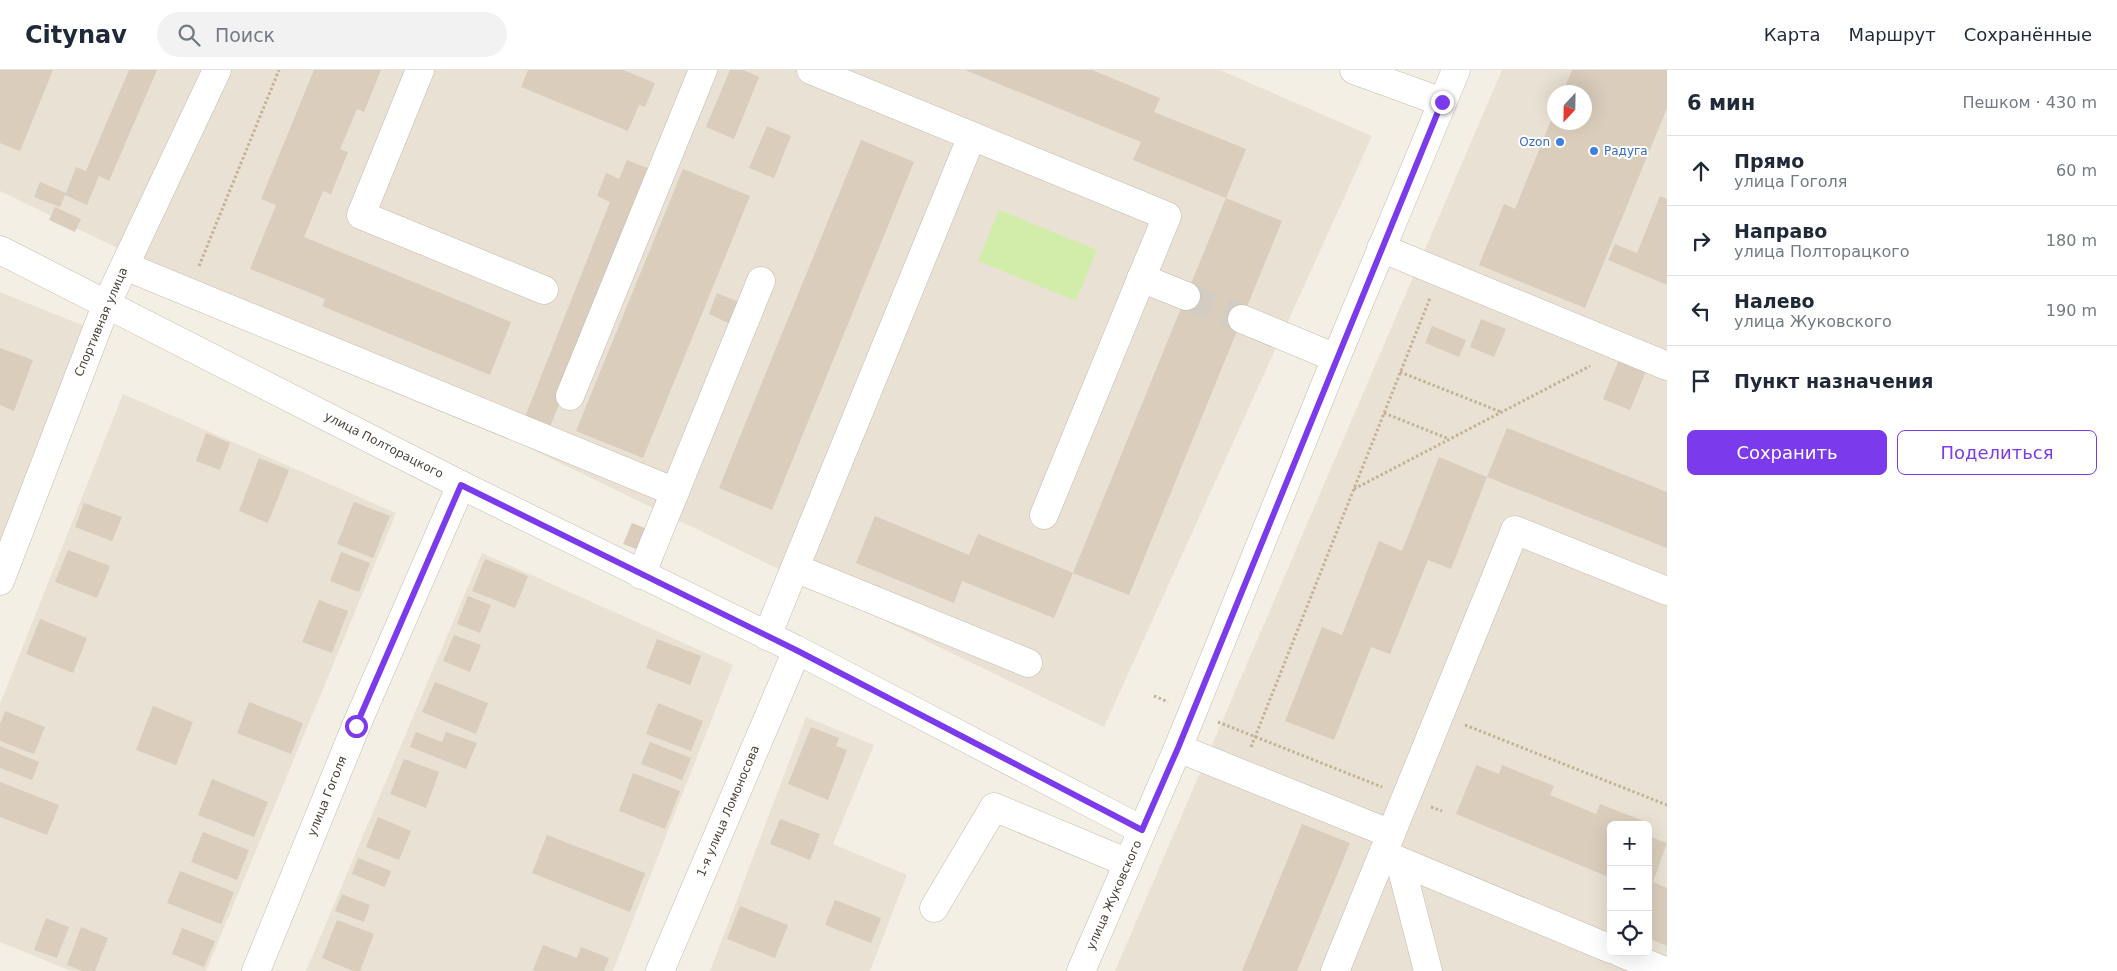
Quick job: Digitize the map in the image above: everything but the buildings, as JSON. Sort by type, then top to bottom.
[{"type":"street","name":"Спортивная улица","points":[[0,581],[107,303],[218,70]]},
{"type":"street","points":[[420,70],[361,215],[544,290]]},
{"type":"street","points":[[570,396],[703,70]]},
{"type":"street","points":[[811,70],[1167,216],[1044,516]]},
{"type":"street","points":[[1354,70],[1442,102]]},
{"type":"street","name":"улица Жуковского","points":[[1081,971],[1193,712],[1381,248],[1456,70]]},
{"type":"street","points":[[767,636],[972,136]]},
{"type":"street","points":[[1381,248],[1667,366]]},
{"type":"street","name":"улица Полторацкого","points":[[0,250],[461,485],[796,650],[1142,830]]},
{"type":"street","points":[[124,266],[675,492]]},
{"type":"street","points":[[1141,278],[1186,296]]},
{"type":"street","points":[[641,575],[761,282]]},
{"type":"street","points":[[1242,319],[1336,358]]},
{"type":"street","name":"улица Гоголя","points":[[256,971],[356,726],[461,485]]},
{"type":"street","points":[[1335,971],[1391,850],[1407,797],[1515,530],[1667,591]]},
{"type":"street","points":[[795,568],[1028,663]]},
{"type":"street","name":"1-я улица Ломоносова","points":[[660,971],[796,650]]},
{"type":"street","points":[[1178,748],[1240,773],[1391,850],[1607,947]]},
{"type":"street","points":[[934,908],[994,807],[1128,863]]},
{"type":"street","points":[[1391,850],[1428,971]]},
{"type":"street","points":[[1629,956],[1665,971]]},
{"type":"path","points":[[188,292],[279,70]]},
{"type":"path","points":[[1240,773],[1440,272]]},
{"type":"path","points":[[1354,489],[1624,348]]},
{"type":"path","points":[[1400,372],[1501,412]]},
{"type":"path","points":[[1384,413],[1449,439]]},
{"type":"path","points":[[1154,696],[1442,811]]},
{"type":"path","points":[[1441,715],[1667,805]]},
{"type":"shaded area","points":[[0,70],[1220,70],[1372,136],[1104,727],[0,191]]},
{"type":"shaded area","points":[[1502,70],[1667,70],[1667,971],[1115,971]]},
{"type":"shaded area","points":[[0,292],[92,329],[0,557]]},
{"type":"shaded area","points":[[123,394],[396,513],[206,971],[71,971],[0,942],[0,704]]},
{"type":"shaded area","points":[[482,553],[733,665],[613,971],[306,971]]},
{"type":"shaded area","points":[[806,717],[874,745],[833,844],[907,875],[870,971],[710,971]]},
{"type":"green space","points":[[999,210],[1097,250],[1076,301],[978,261]]},
{"type":"tunnel","points":[[1186,296],[1242,319]]},
{"type":"place","name":"Ozon","points":[[1560,142]]},
{"type":"place","name":"Радуга","points":[[1594,151]]},
{"type":"route","points":[[356,726],[461,485],[796,650],[1142,830],[1178,748],[1442,102]]}]
